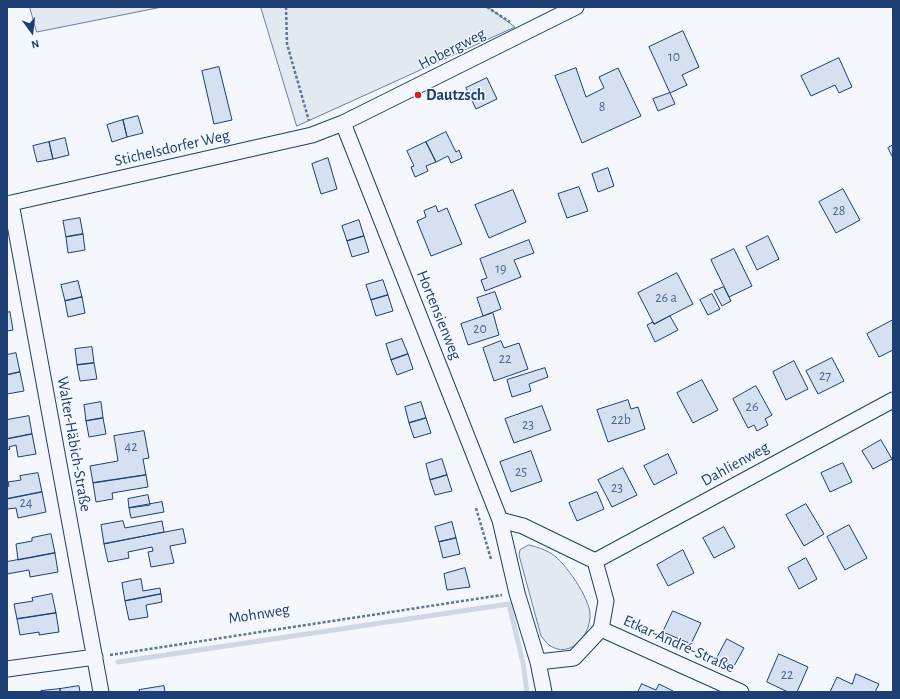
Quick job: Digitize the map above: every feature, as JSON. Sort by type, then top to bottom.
[{"type":"street","name":"Hobergweg","points":[[343,123],[576,7]]},
{"type":"street","name":"Stichelsdorfer Weg","points":[[9,203],[312,135],[343,123]]},
{"type":"street","name":"Hortensienweg","points":[[343,123],[500,520],[517,593],[538,662],[544,692]]},
{"type":"street","name":"Walter-Häbich-Straße","points":[[9,203],[101,692]]},
{"type":"street","name":"Dahlienweg","points":[[595,562],[893,400]]},
{"type":"street","points":[[500,520],[523,526],[595,562],[606,601],[601,629],[574,658],[538,662]]},
{"type":"street","name":"Etkar-André-Straße","points":[[601,629],[741,692]]},
{"type":"street","points":[[7,669],[95,657]]},
{"type":"path","points":[[286,7],[287,44],[312,135]]},
{"type":"path","points":[[487,7],[525,33]]},
{"type":"path","points":[[476,507],[492,564]]},
{"type":"path","points":[[500,591],[501,595]]},
{"type":"path","name":"Mohnweg","points":[[95,657],[517,593]]},
{"type":"shaded area","points":[[30,7],[162,7],[37,32]]},
{"type":"shaded area","points":[[261,7],[488,7],[515,27],[297,126]]},
{"type":"shaded area","points":[[529,545],[538,547],[557,558],[576,581],[586,599],[590,614],[587,630],[578,643],[571,647],[557,649],[548,644],[541,636],[519,555],[520,550]]},
{"type":"building","points":[[683,31],[699,67],[682,75],[687,85],[670,93],[649,47]]},
{"type":"building","points":[[839,58],[852,87],[839,93],[835,85],[811,96],[801,76]]},
{"type":"building","points":[[219,67],[232,120],[214,124],[202,71]]},
{"type":"building","points":[[576,68],[586,97],[604,88],[599,77],[618,68],[641,116],[582,143],[555,76]]},
{"type":"building","points":[[487,78],[497,99],[476,109],[466,88]]},
{"type":"building","points":[[670,93],[675,104],[658,111],[653,99]]},
{"type":"building","points":[[138,116],[143,133],[127,137],[123,120]]},
{"type":"building","points":[[123,120],[127,137],[112,142],[107,125]]},
{"type":"building","points":[[446,132],[456,152],[459,150],[462,158],[451,163],[448,156],[436,162],[426,142]]},
{"type":"building","points":[[65,138],[69,155],[53,159],[49,142]]},
{"type":"building","points":[[49,142],[53,159],[37,162],[33,146]]},
{"type":"building","points":[[426,142],[436,162],[426,166],[428,171],[415,177],[411,167],[414,166],[407,151]]},
{"type":"building","points":[[893,145],[893,158],[888,148]]},
{"type":"building","points":[[328,158],[337,189],[321,194],[312,164]]},
{"type":"building","points":[[608,168],[614,186],[598,192],[592,174]]},
{"type":"building","points":[[579,187],[588,211],[567,218],[558,194]]},
{"type":"building","points":[[843,189],[860,220],[836,233],[819,202]]},
{"type":"building","points":[[513,190],[526,222],[489,238],[475,205]]},
{"type":"building","points":[[436,206],[438,212],[447,208],[462,244],[431,256],[417,221],[426,217],[424,211]]},
{"type":"building","points":[[80,218],[83,234],[66,237],[63,221]]},
{"type":"building","points":[[359,220],[364,236],[347,241],[342,226]]},
{"type":"building","points":[[83,234],[85,250],[68,253],[66,237]]},
{"type":"building","points":[[364,236],[369,252],[352,257],[347,241]]},
{"type":"building","points":[[768,236],[779,259],[757,270],[746,247]]},
{"type":"building","points":[[529,240],[534,253],[514,260],[521,277],[485,291],[481,280],[487,278],[480,259]]},
{"type":"building","points":[[734,249],[752,286],[729,297],[711,260]]},
{"type":"building","points":[[677,273],[693,304],[654,324],[638,293]]},
{"type":"building","points":[[383,280],[388,295],[371,300],[366,285]]},
{"type":"building","points":[[78,281],[82,297],[65,301],[61,285]]},
{"type":"building","points":[[724,287],[731,301],[722,306],[714,291]]},
{"type":"building","points":[[495,292],[501,309],[483,316],[477,298]]},
{"type":"building","points":[[712,294],[720,309],[708,315],[700,300]]},
{"type":"building","points":[[388,295],[393,311],[376,316],[371,300]]},
{"type":"building","points":[[82,297],[85,313],[68,317],[65,301]]},
{"type":"building","points":[[10,312],[13,330],[7,331],[7,313]]},
{"type":"building","points":[[493,313],[499,335],[468,345],[461,324]]},
{"type":"building","points":[[670,316],[678,330],[655,342],[647,325],[653,322],[654,324]]},
{"type":"building","points":[[893,320],[893,350],[879,357],[867,334]]},
{"type":"building","points":[[402,339],[408,354],[391,360],[386,344]]},
{"type":"building","points":[[501,341],[504,348],[519,343],[528,369],[494,381],[483,348]]},
{"type":"building","points":[[92,347],[94,363],[77,365],[75,349]]},
{"type":"building","points":[[16,353],[20,372],[7,375],[7,355]]},
{"type":"building","points":[[408,354],[413,369],[397,375],[391,360]]},
{"type":"building","points":[[832,358],[844,381],[818,394],[806,371]]},
{"type":"building","points":[[794,361],[808,389],[786,400],[773,372]]},
{"type":"building","points":[[94,363],[97,379],[80,381],[77,365]]},
{"type":"building","points":[[545,368],[548,377],[529,384],[531,391],[512,397],[507,380]]},
{"type":"building","points":[[20,372],[24,391],[7,394],[7,375]]},
{"type":"building","points":[[702,380],[718,410],[693,423],[677,393]]},
{"type":"building","points":[[756,386],[772,415],[765,419],[768,425],[757,431],[754,425],[748,428],[733,399]]},
{"type":"building","points":[[628,400],[631,409],[638,407],[645,429],[608,442],[597,410]]},
{"type":"building","points":[[101,402],[103,418],[86,421],[84,405]]},
{"type":"building","points":[[421,402],[426,418],[409,423],[405,407]]},
{"type":"building","points":[[542,406],[551,430],[514,443],[505,419]]},
{"type":"building","points":[[29,416],[32,434],[7,439],[7,420]]},
{"type":"building","points":[[103,418],[106,434],[89,437],[86,421]]},
{"type":"building","points":[[426,418],[431,433],[414,438],[409,423]]},
{"type":"building","points":[[144,431],[149,458],[143,459],[146,475],[93,483],[90,466],[118,461],[114,436]]},
{"type":"building","points":[[32,434],[36,454],[18,457],[16,445],[9,447],[10,449],[7,450],[7,439]]},
{"type":"building","points":[[881,440],[892,459],[873,469],[862,451]]},
{"type":"building","points":[[531,451],[542,481],[511,492],[500,462]]},
{"type":"building","points":[[668,454],[677,473],[654,485],[644,466]]},
{"type":"building","points":[[442,459],[447,475],[430,480],[426,464]]},
{"type":"building","points":[[843,463],[852,482],[830,492],[821,473]]},
{"type":"building","points":[[623,468],[637,495],[612,507],[598,480]]},
{"type":"building","points":[[38,473],[42,492],[7,499],[7,487],[9,486],[8,482],[21,480],[20,476]]},
{"type":"building","points":[[146,475],[148,487],[112,493],[113,499],[96,502],[93,483]]},
{"type":"building","points":[[447,475],[452,491],[435,495],[430,480]]},
{"type":"building","points":[[42,492],[46,512],[18,518],[16,508],[7,509],[7,499]]},
{"type":"building","points":[[597,492],[604,509],[577,521],[569,503]]},
{"type":"building","points":[[148,495],[150,505],[129,508],[128,499]]},
{"type":"building","points":[[162,502],[164,512],[131,518],[129,508]]},
{"type":"building","points":[[806,504],[824,534],[804,546],[786,515]]},
{"type":"building","points":[[123,521],[125,528],[162,521],[164,532],[104,544],[101,525]]},
{"type":"building","points":[[452,522],[456,538],[439,542],[435,527]]},
{"type":"building","points":[[849,525],[867,558],[845,570],[827,537]]},
{"type":"building","points":[[724,527],[735,547],[714,558],[703,538]]},
{"type":"building","points":[[183,529],[186,543],[170,546],[174,563],[151,567],[148,552],[153,551],[152,547],[128,552],[129,558],[108,562],[104,544]]},
{"type":"building","points":[[51,534],[55,553],[18,560],[16,544],[32,541],[32,538]]},
{"type":"building","points":[[456,538],[460,554],[443,558],[439,542]]},
{"type":"building","points":[[683,550],[694,573],[668,586],[657,565]]},
{"type":"building","points":[[55,553],[58,572],[30,577],[29,570],[7,574],[7,562]]},
{"type":"building","points":[[806,558],[817,579],[799,589],[788,568]]},
{"type":"building","points":[[465,568],[470,587],[447,590],[444,574]]},
{"type":"building","points":[[141,579],[143,591],[160,588],[161,594],[125,601],[122,583]]},
{"type":"building","points":[[52,594],[56,613],[17,619],[14,604],[33,601],[32,598]]},
{"type":"building","points":[[161,594],[162,602],[146,605],[148,617],[129,620],[125,601]]},
{"type":"building","points":[[673,611],[701,623],[691,644],[663,632]]},
{"type":"building","points":[[56,613],[59,632],[39,635],[39,632],[20,635],[17,619]]},
{"type":"building","points":[[727,639],[744,648],[734,666],[717,658]]},
{"type":"building","points":[[779,654],[808,667],[797,692],[788,692],[767,682]]},
{"type":"building","points":[[856,674],[879,684],[875,692],[830,692],[837,677],[852,684]]},
{"type":"building","points":[[642,684],[656,690],[659,684],[673,691],[638,692]]},
{"type":"building","points":[[79,686],[80,692],[60,692],[60,689]]},
{"type":"building","points":[[164,686],[165,692],[140,692],[139,690]]},
{"type":"building","points":[[60,689],[60,692],[41,692],[41,691]]},
{"type":"waterway","points":[[118,662],[509,604],[523,663],[527,692]]},
{"type":"place","name":"Dautzsch","points":[[418,95]]}]
